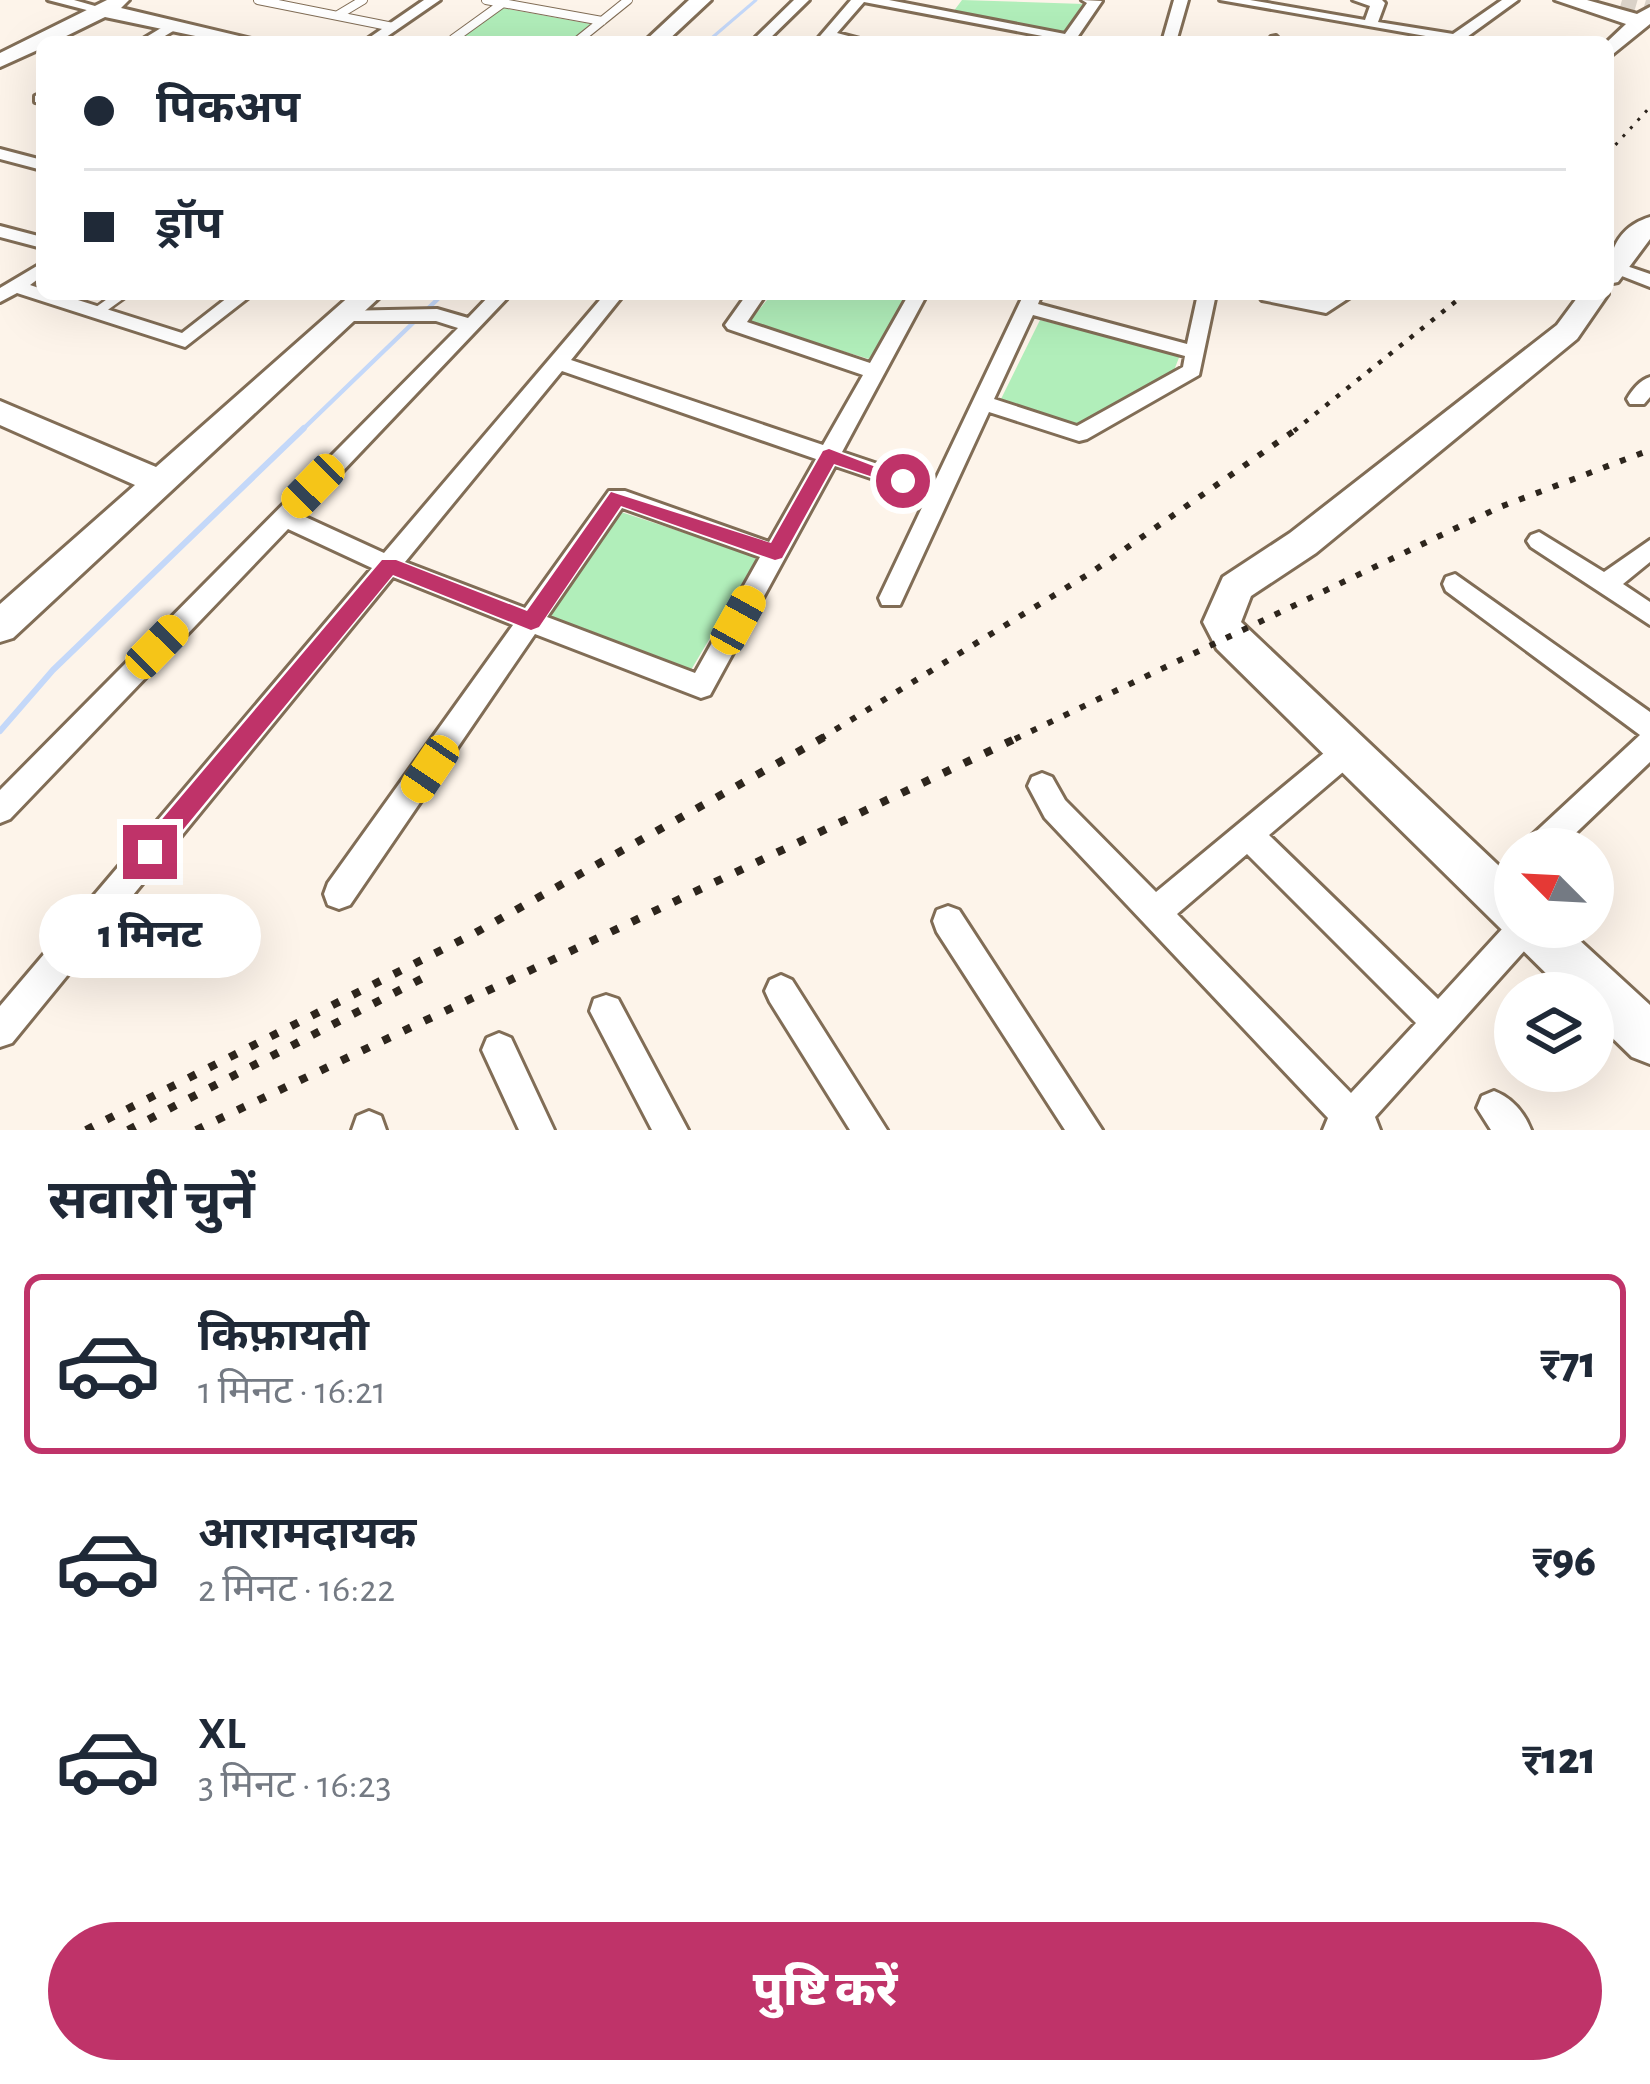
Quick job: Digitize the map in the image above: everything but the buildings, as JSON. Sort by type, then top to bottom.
[{"type":"street","points":[[55,0],[112,5],[225,36]]},
{"type":"street","points":[[379,36],[433,0]]},
{"type":"street","points":[[661,36],[701,0]]},
{"type":"street","points":[[764,36],[802,0]]},
{"type":"street","points":[[827,36],[858,0]]},
{"type":"street","points":[[869,0],[1022,36]]},
{"type":"street","points":[[946,15],[956,0]]},
{"type":"street","points":[[1071,36],[1095,1],[1089,0]]},
{"type":"street","points":[[1171,36],[1181,0]]},
{"type":"street","points":[[1227,0],[1267,3],[1432,36]]},
{"type":"street","points":[[1360,0],[1378,3],[1370,24]]},
{"type":"street","points":[[1459,36],[1511,0]]},
{"type":"street","points":[[1565,0],[1646,9]]},
{"type":"street","points":[[51,36],[112,5]]},
{"type":"street","points":[[1614,45],[1646,9]]},
{"type":"street","points":[[157,36],[176,26]]},
{"type":"street","points":[[0,62],[36,44]]},
{"type":"street","points":[[0,154],[36,163]]},
{"type":"street","points":[[0,170],[20,159]]},
{"type":"street","points":[[1614,266],[1629,243],[1650,224]]},
{"type":"street","points":[[0,232],[36,241]]},
{"type":"street","points":[[8,291],[36,272]]},
{"type":"street","points":[[1614,279],[1650,281]]},
{"type":"street","points":[[46,300],[185,341],[230,300]]},
{"type":"street","points":[[0,810],[496,300]]},
{"type":"street","points":[[0,1031],[610,300]]},
{"type":"street","points":[[753,300],[735,325],[875,372]]},
{"type":"street","points":[[283,517],[389,566],[700,688],[915,300]]},
{"type":"street","points":[[891,598],[1030,300],[1196,352]]},
{"type":"street","points":[[982,402],[1079,434],[1192,370],[1206,300]]},
{"type":"street","points":[[1494,879],[1346,752],[1230,638],[1222,622],[1236,587],[1303,543],[1567,332],[1591,300]]},
{"type":"street","points":[[6,614],[358,304],[397,317],[437,315],[471,325]]},
{"type":"street","points":[[558,363],[939,493]]},
{"type":"street","points":[[3,425],[153,489]]},
{"type":"street","points":[[339,894],[617,497],[775,553]]},
{"type":"street","points":[[1539,541],[1650,615]]},
{"type":"street","points":[[1605,585],[1650,549]]},
{"type":"street","points":[[1455,584],[1650,727]]},
{"type":"street","points":[[1560,828],[1650,744]]},
{"type":"street","points":[[1156,912],[1346,752]]},
{"type":"street","points":[[1042,786],[1054,808],[1352,1125],[1438,1022],[1508,948]]},
{"type":"street","points":[[1248,834],[1438,1022]]},
{"type":"street","points":[[948,921],[1085,1130]]},
{"type":"street","points":[[1551,948],[1650,1039]]},
{"type":"street","points":[[781,991],[870,1130]]},
{"type":"street","points":[[606,1011],[671,1130]]},
{"type":"street","points":[[499,1050],[537,1130]]},
{"type":"lane","points":[[258,0],[393,27]]},
{"type":"lane","points":[[338,16],[363,0]]},
{"type":"lane","points":[[486,0],[602,21]]},
{"type":"lane","points":[[583,36],[628,0]]},
{"type":"lane","points":[[457,36],[503,3]]},
{"type":"lane","points":[[97,312],[114,300]]},
{"type":"green space","points":[[962,0],[1084,4],[1062,34],[953,12]]},
{"type":"green space","points":[[503,8],[591,24],[576,36],[464,36]]},
{"type":"green space","points":[[767,300],[908,300],[869,359],[748,323]]},
{"type":"green space","points":[[1040,320],[1180,355],[1173,373],[1077,425],[1001,399]]},
{"type":"green space","points":[[621,512],[758,557],[691,670],[545,616]]},
{"type":"waterway","points":[[714,36],[756,0]]},
{"type":"waterway","points":[[301,431],[437,300]]},
{"type":"waterway","points":[[0,731],[53,670],[304,428]]},
{"type":"tunnel","points":[[1622,0],[1650,8]]},
{"type":"railway","points":[[1614,146],[1650,107]]},
{"type":"railway","points":[[1296,429],[1458,300]]},
{"type":"railway","points":[[820,739],[1092,572],[1296,429]]},
{"type":"railway","points":[[1015,739],[1500,507],[1650,450]]},
{"type":"railway","points":[[86,1130],[475,933],[826,736]]},
{"type":"railway","points":[[196,1130],[1021,736]]},
{"type":"railway","points":[[128,1130],[425,977]]},
{"type":"route","points":[[150,852],[389,566],[531,621],[617,497],[775,553],[829,455],[903,481]]}]
